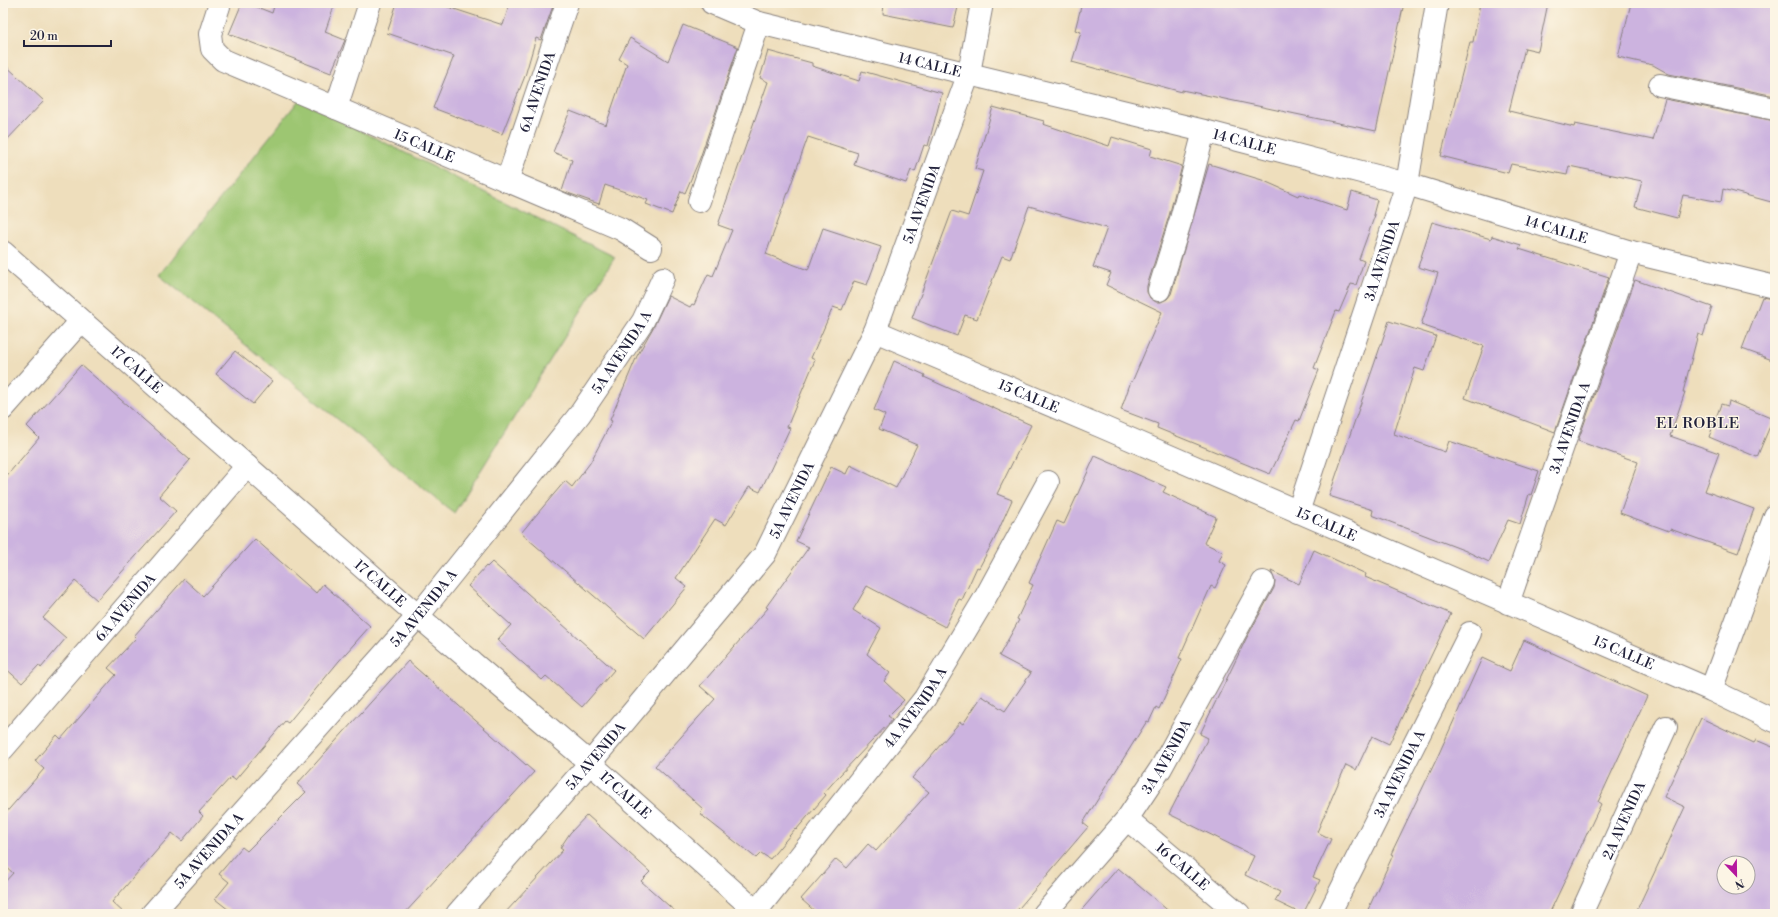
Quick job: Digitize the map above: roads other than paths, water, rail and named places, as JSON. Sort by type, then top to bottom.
[{"type":"street","name":"15 CALLE","points":[[220,3],[210,34],[212,49],[223,60],[621,229],[651,248]]},
{"type":"street","points":[[336,108],[370,3]]},
{"type":"street","name":"6A AVENIDA","points":[[507,181],[567,3]]},
{"type":"street","name":"14 CALLE","points":[[712,3],[759,23],[1204,131],[1407,184],[1631,252],[1775,287]]},
{"type":"street","name":"5A AVENIDA","points":[[457,914],[590,763],[765,554],[875,331],[969,73],[982,3]]},
{"type":"street","name":"3A AVENIDA","points":[[1298,512],[1407,184],[1436,3]]},
{"type":"street","points":[[699,201],[759,23]]},
{"type":"street","points":[[1660,85],[1775,110]]},
{"type":"street","points":[[1159,290],[1181,219],[1204,131]]},
{"type":"street","name":"17 CALLE","points":[[3,252],[418,616],[590,763],[757,913]]},
{"type":"street","name":"3A AVENIDA A","points":[[1508,603],[1631,252]]},
{"type":"street","name":"5A AVENIDA A","points":[[152,914],[418,616],[580,414],[643,321],[663,278]]},
{"type":"street","points":[[3,408],[81,321]]},
{"type":"street","name":"15 CALLE","points":[[875,331],[1100,426],[1711,690],[1775,721]]},
{"type":"street","name":"6A AVENIDA","points":[[3,749],[247,466]]},
{"type":"street","name":"4A AVENIDA A","points":[[757,913],[925,698],[985,598],[1048,482]]},
{"type":"street","points":[[1711,690],[1775,516]]},
{"type":"street","name":"3A AVENIDA","points":[[1044,914],[1127,819],[1161,768],[1263,582]]},
{"type":"street","name":"3A AVENIDA A","points":[[1329,914],[1470,633]]},
{"type":"street","name":"2A AVENIDA","points":[[1581,914],[1666,727]]},
{"type":"street","name":"16 CALLE","points":[[1127,819],[1239,914]]},
{"type":"district","name":"EL ROBLE","points":[[1698,423]]}]
